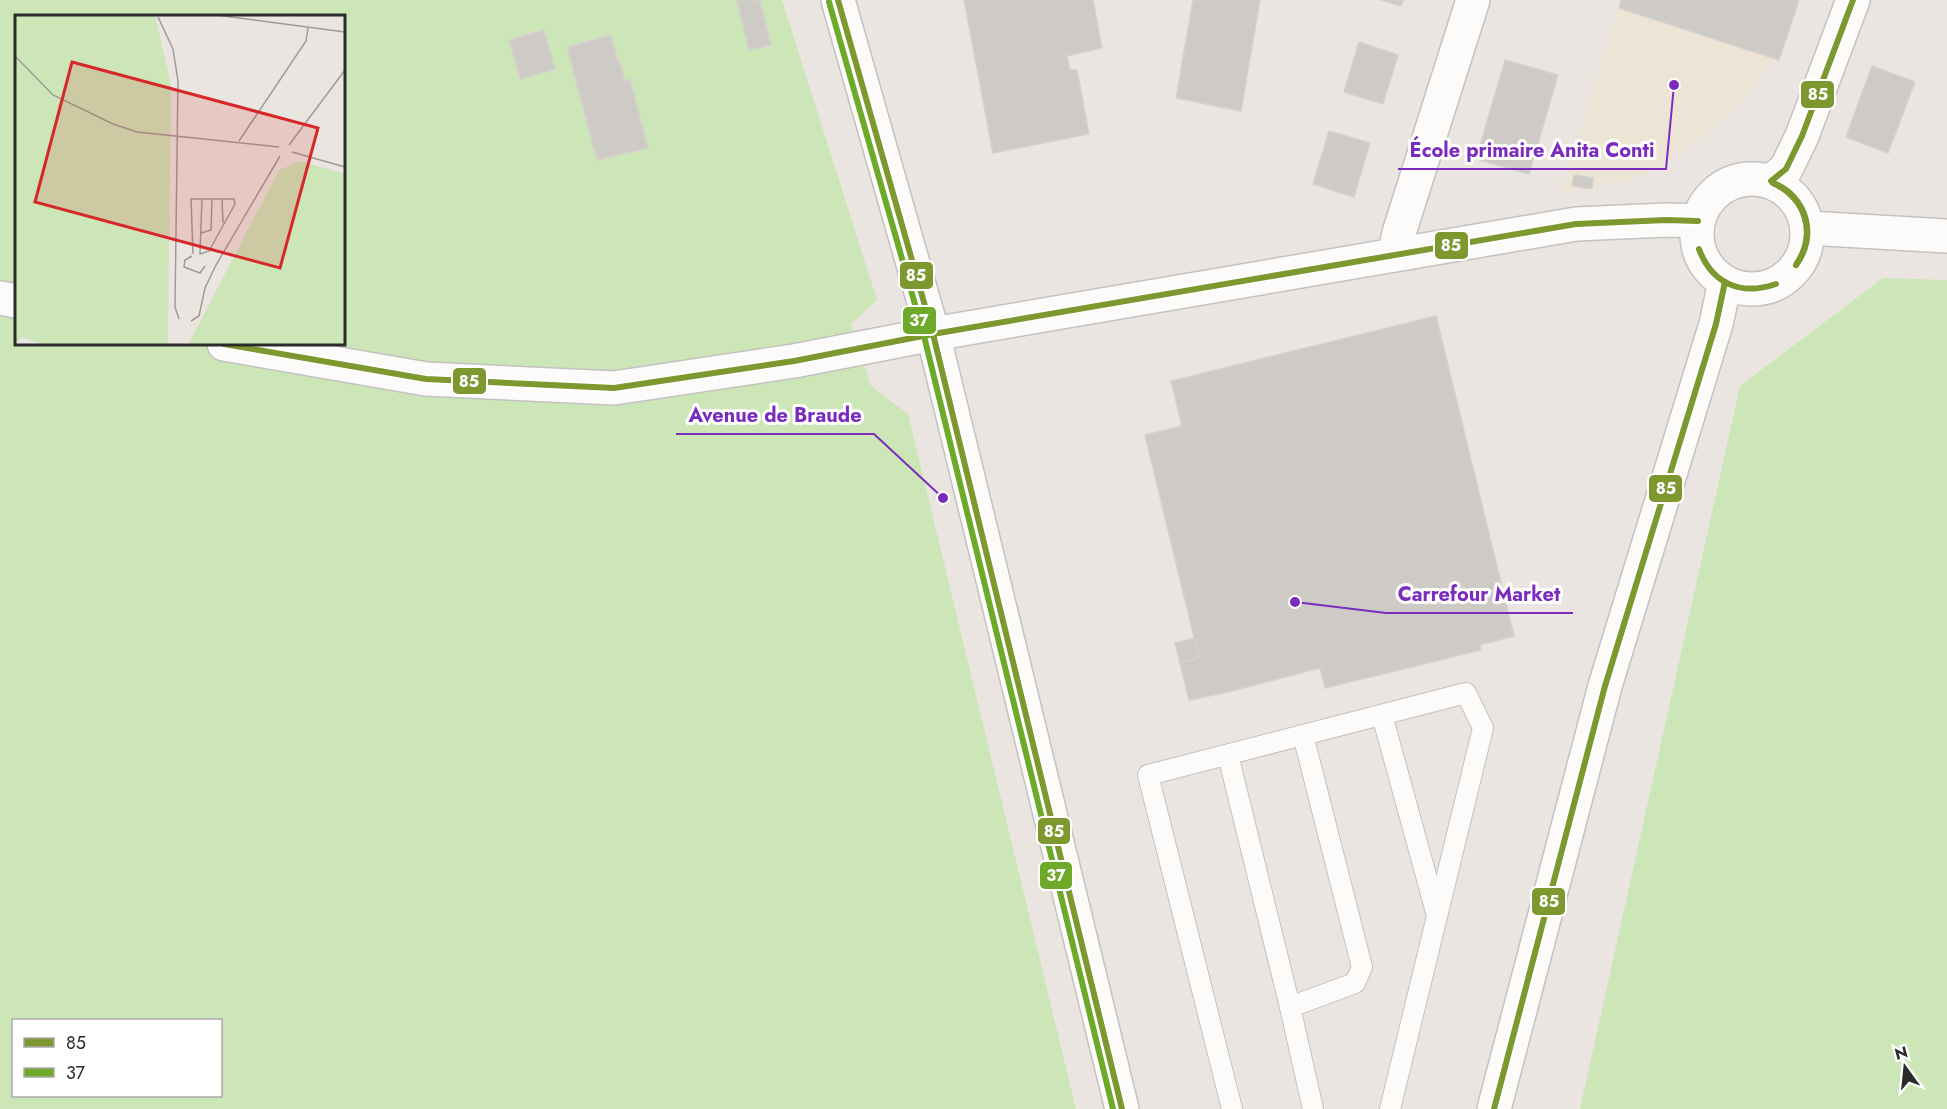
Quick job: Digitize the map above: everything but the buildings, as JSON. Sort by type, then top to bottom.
[{"type":"street","points":[[837,0],[933,334],[1122,1109]]},
{"type":"street","points":[[1394,255],[1473,0]]},
{"type":"street","points":[[1771,181],[1786,169],[1802,136],[1853,0]]},
{"type":"street","points":[[1753,178],[1771,181],[1785,189],[1797,200],[1808,228],[1807,246],[1801,261],[1790,275],[1775,284],[1759,289],[1741,288],[1725,282],[1706,264],[1699,251],[1696,236],[1698,221],[1705,204],[1718,190],[1734,181],[1753,178]]},
{"type":"street","points":[[230,345],[426,379],[614,388],[794,361],[933,334],[1576,224],[1698,221]]},
{"type":"street","points":[[1808,228],[1947,236]]},
{"type":"street","points":[[1494,1109],[1605,686],[1716,324],[1725,282]]},
{"type":"street","points":[[0,298],[15,301]]},
{"type":"lane","points":[[1232,1109],[1148,775],[1466,693],[1483,728],[1390,1109]]},
{"type":"lane","points":[[1382,715],[1437,915]]},
{"type":"lane","points":[[1290,1007],[1355,983],[1362,967],[1303,735]]},
{"type":"lane","points":[[1228,754],[1313,1109]]},
{"type":"shaded area","points":[[1621,0],[1794,6],[1779,60],[1771,63],[1735,108],[1696,142],[1655,170],[1629,181],[1561,194]]},
{"type":"green space","points":[[0,0],[782,0],[877,300],[851,324],[871,386],[908,414],[1076,1109],[0,1109]]},
{"type":"green space","points":[[1883,278],[1947,280],[1947,1109],[1580,1109],[1740,386]]},
{"type":"transit line","name":"85","points":[[838,0],[933,334],[1122,1109]]},
{"type":"transit line","name":"85","points":[[1771,181],[1786,169],[1802,136],[1853,0]]},
{"type":"transit line","name":"37","points":[[829,2],[924,336],[1113,1109]]},
{"type":"transit line","name":"85","points":[[1773,183],[1794,197],[1806,218],[1806,242],[1803,254],[1796,265]]},
{"type":"transit line","name":"85","points":[[1773,183],[1793,198],[1805,218],[1806,241],[1796,265]]},
{"type":"transit line","name":"85","points":[[230,345],[426,379],[614,388],[794,361],[933,334],[1576,224],[1698,221]]},
{"type":"transit line","name":"85","points":[[1699,249],[1712,271],[1729,284],[1751,289],[1776,284]]},
{"type":"transit line","name":"85","points":[[1494,1109],[1605,686],[1716,324],[1725,282]]},
{"type":"place","name":"École primaire Anita Conti","points":[[1674,85]]},
{"type":"place","name":"Avenue de Braude","points":[[943,498]]},
{"type":"place","name":"Carrefour Market","points":[[1295,602]]}]
